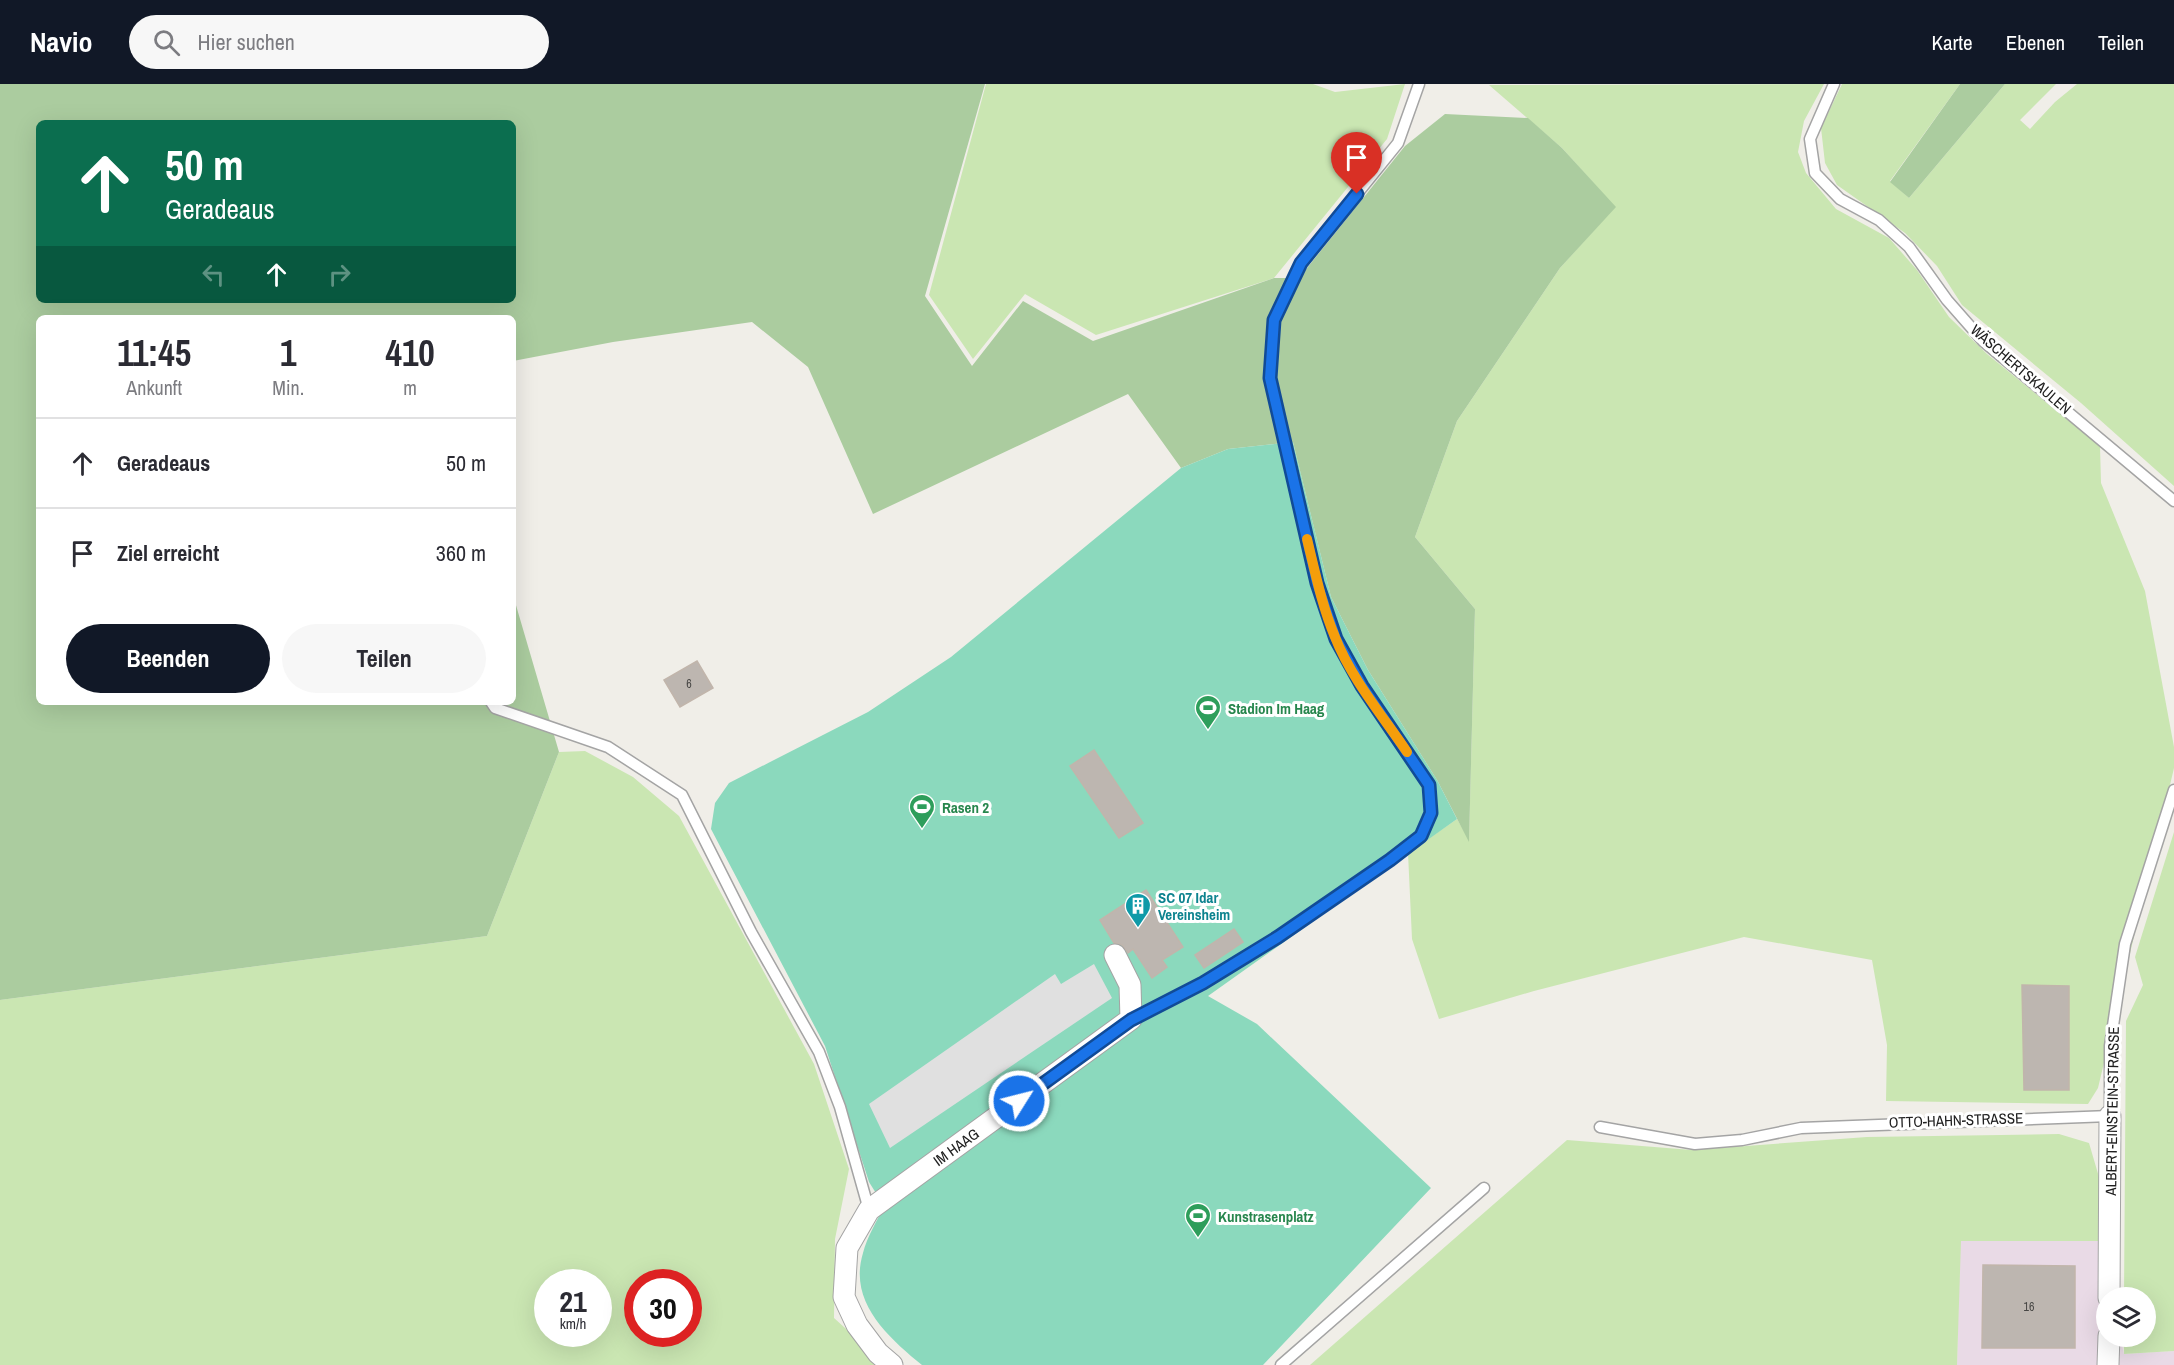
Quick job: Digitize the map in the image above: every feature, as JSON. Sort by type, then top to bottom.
[{"type":"street","points":[[1114,956],[1130,985],[1131,1020]]},
{"type":"street","name":"IM HAAG","points":[[892,1365],[878,1353],[857,1325],[844,1297],[847,1248],[869,1210],[1131,1020]]},
{"type":"street","name":"ALBERT-EINSTEIN-STRASSE","points":[[2109,1287],[2110,1116]]},
{"type":"street","points":[[2108,1365],[2109,1347]]},
{"type":"lane","points":[[1131,1020],[1203,983],[1278,937],[1390,860],[1421,836],[1431,813],[1429,785],[1362,686],[1336,639],[1317,583],[1270,378],[1274,320],[1301,263],[1398,143],[1419,84]]},
{"type":"lane","name":"WÄSCHERTSKAULEN","points":[[1834,84],[1810,139],[1815,173],[1840,199],[1880,220],[1909,247],[1947,300],[1983,341],[2174,501]]},
{"type":"lane","points":[[492,705],[495,708],[608,747],[682,795],[751,932],[819,1052],[840,1107],[869,1210]]},
{"type":"lane","name":"ALBERT-EINSTEIN-STRASSE","points":[[2110,1116],[2110,1046],[2125,944],[2174,790]]},
{"type":"lane","name":"OTTO-HAHN-STRASSE","points":[[1600,1127],[1695,1144],[1742,1140],[1801,1128],[2110,1116]]},
{"type":"lane","points":[[1281,1365],[1484,1188]]},
{"type":"shaded area","points":[[1094,964],[1112,998],[890,1148],[869,1104],[1055,974],[1061,984]]},
{"type":"shaded area","points":[[1960,1241],[2102,1241],[2104,1287],[2096,1287],[2096,1347],[2122,1347],[2124,1354],[2174,1351],[2174,1365],[1957,1365]]},
{"type":"green space","points":[[0,84],[985,84],[925,296],[972,366],[1023,301],[1093,341],[1274,278],[1299,278],[1405,146],[1445,114],[1528,118],[1562,148],[1616,207],[1560,268],[1457,421],[1415,537],[1475,609],[1469,842],[1437,780],[1368,670],[1331,597],[1293,442],[1228,449],[1181,468],[1128,394],[873,514],[808,367],[752,322],[613,342],[516,360],[516,315],[36,315],[36,705],[516,705],[516,605],[559,752],[487,936],[0,1000]]},
{"type":"green space","points":[[986,84],[1313,84],[1335,92],[1405,84],[1387,139],[1274,278],[1096,335],[1025,294],[973,359],[929,295]]},
{"type":"green space","points":[[1824,84],[1804,121],[1798,152],[1806,173],[1836,209],[1889,238],[1917,270],[1949,317],[1987,354],[2100,446],[2101,483],[2145,591],[2174,747],[2174,768],[2098,1088],[2088,1104],[1886,1101],[1887,1045],[1872,960],[1744,937],[1534,991],[1439,1019],[1412,939],[1408,853],[1457,819],[1469,840],[1475,609],[1415,537],[1457,421],[1560,268],[1615,207],[1562,148],[1489,85]]},
{"type":"green space","points":[[1842,84],[1960,84],[1890,181],[1909,198],[2005,84],[2056,84],[2020,120],[2030,129],[2055,102],[2077,84],[2174,84],[2174,486],[2081,403],[1962,305],[1937,266],[1905,233],[1837,185],[1825,163],[1821,128]]},
{"type":"green space","points":[[1960,84],[2005,84],[1909,198],[1890,182]]},
{"type":"green space","points":[[1293,442],[1331,597],[1368,670],[1437,780],[1457,819],[1208,996],[1257,1024],[1431,1188],[1263,1365],[922,1365],[884,1330],[866,1303],[861,1287],[860,1271],[863,1253],[884,1206],[869,1182],[825,1046],[711,829],[715,803],[729,783],[868,712],[951,657],[1181,468],[1228,449]]},
{"type":"green space","points":[[585,751],[633,777],[679,816],[814,1064],[849,1169],[835,1239],[834,1318],[886,1365],[0,1365],[0,1000],[487,936],[559,752]]},
{"type":"green space","points":[[2174,832],[2174,1351],[2124,1354],[2124,1347],[2156,1347],[2156,1287],[2124,1287],[2126,1021],[2143,985],[2135,957]]},
{"type":"green space","points":[[2059,1134],[2089,1143],[2099,1177],[2102,1241],[1961,1241],[1957,1365],[1310,1365],[1567,1140],[1692,1150],[1867,1137]]},
{"type":"building","points":[[697,661],[713,688],[680,707],[664,680]]},
{"type":"building","points":[[1094,750],[1143,823],[1119,838],[1070,766]]},
{"type":"building","name":"SC 07 Idar Vereinsheim","points":[[1146,890],[1183,947],[1162,960],[1167,967],[1152,978],[1133,949],[1128,953],[1122,945],[1114,943],[1100,920]]},
{"type":"building","points":[[1234,929],[1243,942],[1204,968],[1195,955]]},
{"type":"building","points":[[2022,985],[2069,986],[2069,1090],[2024,1090]]},
{"type":"building","points":[[1983,1265],[2075,1266],[2075,1348],[1982,1348]]},
{"type":"slow traffic","points":[[1307,539],[1317,583],[1336,639],[1362,686],[1407,752]]},
{"type":"place","name":"Stadion Im Haag","points":[[1208,731]]},
{"type":"place","name":"Rasen 2","points":[[922,830]]},
{"type":"place","name":"SC 07 Idar Vereinsheim","points":[[1138,929]]},
{"type":"place","name":"Kunstrasenplatz","points":[[1198,1239]]},
{"type":"route","points":[[1019,1101],[1131,1020],[1203,983],[1278,937],[1390,860],[1421,836],[1431,813],[1429,785],[1362,686],[1336,639],[1317,583],[1270,378],[1274,320],[1301,263],[1357,194]]}]
